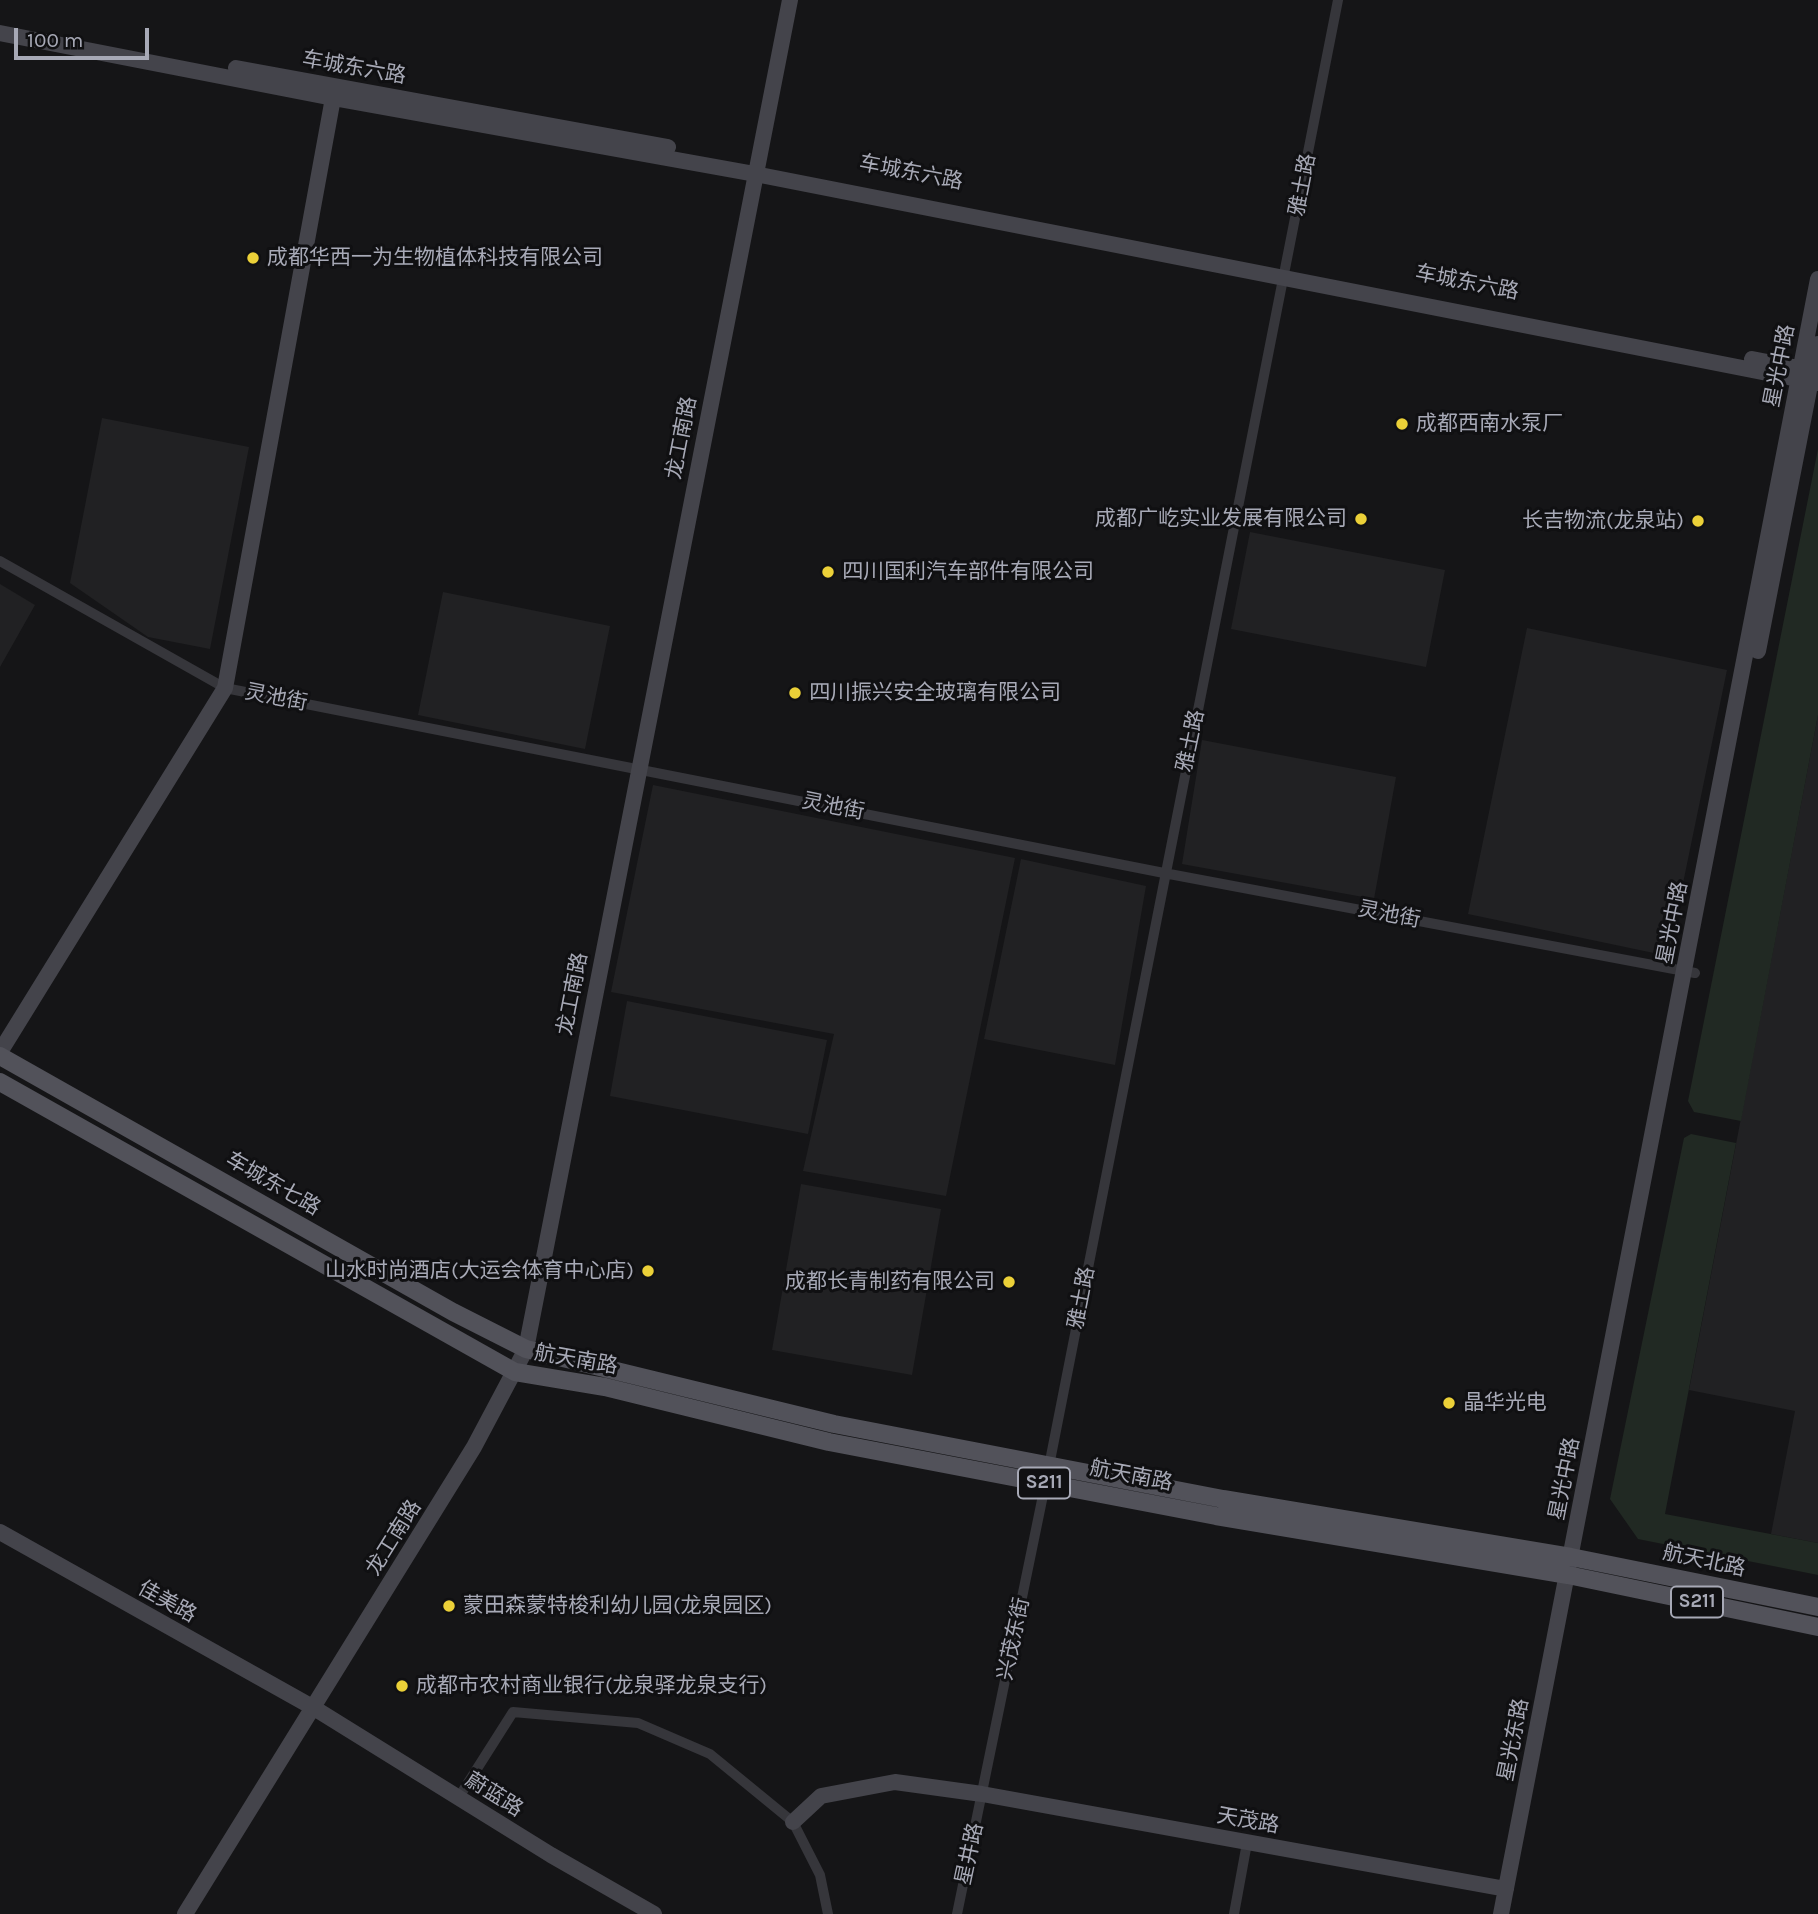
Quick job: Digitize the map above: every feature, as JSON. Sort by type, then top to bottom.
[{"type":"main road","name":"车城东七路","points":[[0,1054],[453,1312],[526,1349]]},
{"type":"main road","name":"车城东七路","points":[[0,1082],[515,1372]]},
{"type":"main road","name":"航天南路","points":[[526,1349],[1048,1474]]},
{"type":"main road","name":"航天南路","points":[[515,1372],[606,1387],[829,1442],[1223,1499],[1574,1567]]},
{"type":"main road","name":"航天北路","points":[[1574,1567],[1818,1608]]},
{"type":"main road","name":"航天北路","points":[[1574,1567],[1818,1627]]},
{"type":"street","name":"龙工南路","points":[[185,1914],[474,1447],[526,1349],[637,768],[790,0]]},
{"type":"street","name":"雅土路","points":[[1048,1474],[1164,873],[1286,274],[1338,0]]},
{"type":"street","name":"车城东六路","points":[[0,24],[757,169],[1810,376]]},
{"type":"street","name":"车城东六路","points":[[0,33],[333,98],[757,169]]},
{"type":"street","points":[[0,1054],[225,688],[333,98]]},
{"type":"street","name":"星光中路","points":[[1810,376],[1818,279]]},
{"type":"street","name":"星光中路","points":[[1574,1567],[1690,972],[1818,344]]},
{"type":"street","name":"灵池街","points":[[0,561],[225,688],[1164,873],[1690,972]]},
{"type":"street","name":"兴茂东街","points":[[982,1794],[1048,1474]]},
{"type":"street","name":"佳美路","points":[[0,1532],[314,1708]]},
{"type":"street","name":"星光东路","points":[[1501,1914],[1574,1567]]},
{"type":"street","name":"星光东路","points":[[1511,1914],[1574,1567]]},
{"type":"street","name":"蔚蓝路","points":[[314,1708],[654,1914]]},
{"type":"street","points":[[459,1797],[513,1712],[638,1723],[710,1754],[793,1822],[820,1875],[828,1914]]},
{"type":"street","name":"天茂路","points":[[793,1822],[821,1796],[895,1782],[982,1794],[1506,1889]]},
{"type":"street","name":"星井路","points":[[957,1914],[982,1794]]},
{"type":"street","points":[[1234,1914],[1247,1843]]},
{"type":"shaded area","points":[[102,418],[249,447],[210,649],[148,637],[70,583]]},
{"type":"shaded area","points":[[1818,449],[1818,715],[1741,1121],[1694,1112],[1688,1101]]},
{"type":"shaded area","points":[[1250,532],[1445,570],[1426,667],[1231,629]]},
{"type":"shaded area","points":[[0,584],[35,605],[0,667]]},
{"type":"shaded area","points":[[443,592],[610,626],[585,749],[418,715]]},
{"type":"shaded area","points":[[1527,628],[1727,670],[1668,956],[1468,914]]},
{"type":"shaded area","points":[[1818,715],[1818,1543],[1771,1534],[1795,1411],[1689,1390]]},
{"type":"shaded area","points":[[1202,740],[1396,777],[1374,899],[1182,864]]},
{"type":"shaded area","points":[[653,785],[1015,858],[946,1196],[803,1171],[834,1034],[611,992]]},
{"type":"shaded area","points":[[1021,859],[1146,886],[1115,1065],[984,1039]]},
{"type":"shaded area","points":[[627,1001],[827,1040],[808,1134],[610,1096]]},
{"type":"shaded area","points":[[1691,1134],[1736,1143],[1665,1514],[1818,1543],[1818,1575],[1638,1539],[1610,1499],[1684,1138]]},
{"type":"shaded area","points":[[801,1184],[941,1209],[912,1375],[772,1350]]},
{"type":"place","name":"成都华西一为生物植体科技有限公司","points":[[253,258]]},
{"type":"place","name":"成都西南水泵厂","points":[[1402,424]]},
{"type":"place","name":"成都广屹实业发展有限公司","points":[[1361,519]]},
{"type":"place","name":"长吉物流(龙泉站)","points":[[1698,521]]},
{"type":"place","name":"四川国利汽车部件有限公司","points":[[828,572]]},
{"type":"place","name":"四川振兴安全玻璃有限公司","points":[[795,693]]},
{"type":"place","name":"山水时尚酒店(大运会体育中心店)","points":[[648,1271]]},
{"type":"place","name":"成都长青制药有限公司","points":[[1009,1282]]},
{"type":"place","name":"晶华光电","points":[[1449,1403]]},
{"type":"place","name":"蒙田森蒙特梭利幼儿园(龙泉园区)","points":[[449,1606]]},
{"type":"place","name":"成都市农村商业银行(龙泉驿龙泉支行)","points":[[402,1686]]}]
